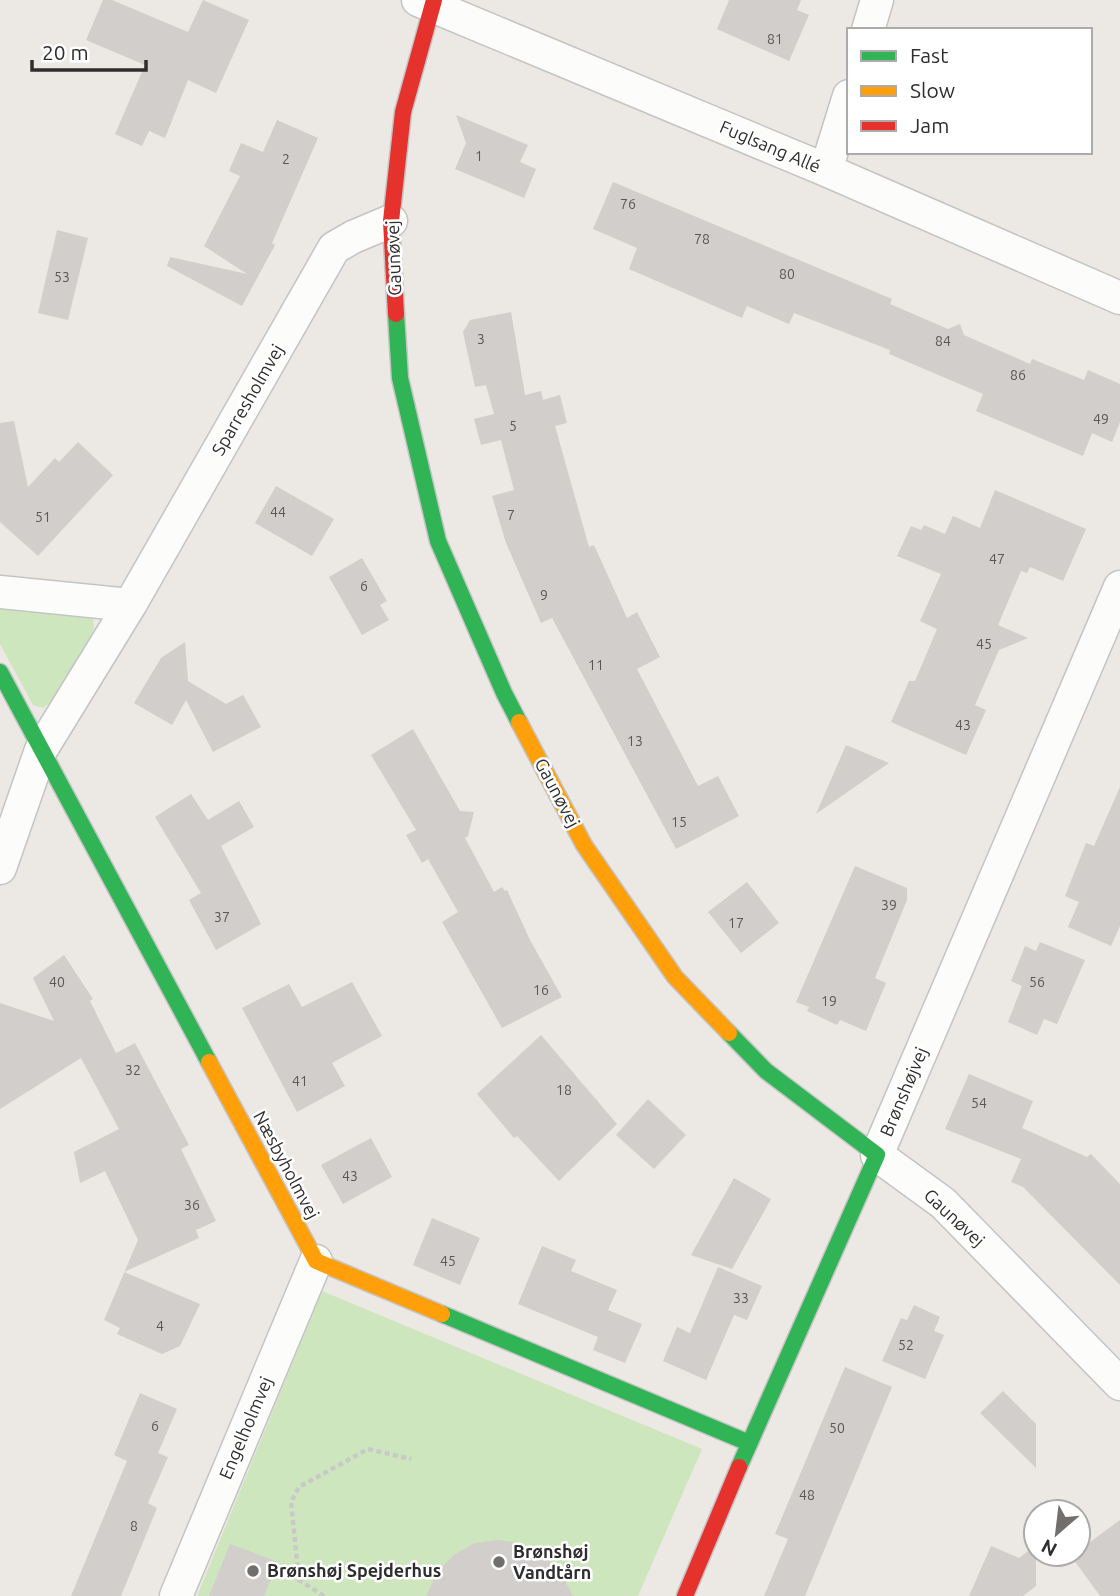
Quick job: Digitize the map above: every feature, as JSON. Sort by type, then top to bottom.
[{"type":"street","points":[[870,28],[877,0]]},
{"type":"street","name":"Fuglsang Allé","points":[[428,2],[827,170],[1120,298]]},
{"type":"street","name":"Gaunøvej","points":[[428,2],[403,112],[391,221],[400,378],[438,541],[504,693],[584,845],[675,977],[766,1072],[943,1203],[1120,1384]]},
{"type":"street","points":[[827,170],[847,103]]},
{"type":"street","name":"Sparresholmvej","points":[[0,868],[41,750],[130,605],[334,248],[391,221]]},
{"type":"street","name":"Brønshøjvej","points":[[685,1596],[1120,587]]},
{"type":"street","points":[[0,592],[130,605]]},
{"type":"street","name":"Næsbyholmvej","points":[[0,673],[316,1261]]},
{"type":"street","points":[[316,1261],[749,1443]]},
{"type":"street","name":"Engelholmvej","points":[[176,1596],[316,1261]]},
{"type":"path","points":[[324,1596],[299,1580],[291,1502],[299,1487],[368,1449],[411,1459]]},
{"type":"green space","points":[[0,607],[80,613],[93,618],[94,629],[86,645],[54,700],[43,708],[33,705],[0,644]]},
{"type":"green space","points":[[322,1291],[702,1449],[638,1596],[197,1596]]},
{"type":"building","points":[[103,0],[112,0],[188,32],[203,0],[249,20],[216,93],[188,80],[165,138],[149,131],[142,146],[115,134],[145,65],[86,40]]},
{"type":"building","points":[[729,0],[801,0],[797,10],[809,15],[789,61],[717,29]]},
{"type":"building","points":[[456,115],[528,145],[520,162],[536,169],[524,198],[455,169],[466,143]]},
{"type":"building","points":[[277,120],[318,138],[272,243],[275,245],[242,306],[167,266],[170,257],[247,274],[204,246],[240,176],[229,171],[241,143],[263,152]]},
{"type":"building","points":[[613,182],[892,299],[890,304],[948,329],[960,324],[964,335],[1030,364],[1032,359],[1084,380],[1088,370],[1120,384],[1120,422],[1112,442],[1092,433],[1083,456],[976,411],[983,394],[889,354],[890,350],[794,313],[789,324],[747,306],[742,318],[629,269],[637,248],[593,229]]},
{"type":"building","points":[[57,230],[88,238],[68,320],[38,313]]},
{"type":"building","points":[[511,312],[525,395],[541,391],[543,400],[560,395],[567,423],[555,426],[589,547],[594,545],[627,618],[637,612],[660,657],[637,669],[698,786],[718,776],[739,816],[676,849],[552,618],[541,623],[506,543],[492,496],[514,490],[501,440],[481,445],[474,419],[494,414],[486,385],[475,387],[463,332],[470,320]]},
{"type":"building","points":[[14,421],[28,487],[55,458],[59,462],[78,442],[113,475],[38,556],[0,522],[0,423]]},
{"type":"building","points":[[276,486],[334,519],[312,556],[255,523]]},
{"type":"building","points":[[995,490],[1086,529],[1063,581],[1030,567],[1027,573],[1021,571],[998,625],[1028,638],[999,650],[975,705],[986,710],[966,755],[891,722],[909,681],[915,681],[937,629],[920,621],[941,574],[897,556],[911,526],[921,530],[924,525],[945,534],[953,516],[980,528]]},
{"type":"building","points":[[362,558],[387,601],[380,605],[389,620],[362,635],[329,577]]},
{"type":"building","points":[[185,642],[188,681],[226,704],[243,695],[261,727],[213,752],[186,700],[172,725],[134,703],[161,658]]},
{"type":"building","points":[[413,729],[460,811],[474,812],[468,836],[465,838],[494,892],[502,887],[507,890],[530,940],[562,997],[502,1028],[442,922],[458,912],[428,859],[422,863],[406,835],[416,830],[371,755]]},
{"type":"building","points":[[846,745],[889,763],[816,814]]},
{"type":"building","points":[[1120,787],[1120,926],[1111,946],[1068,927],[1079,902],[1065,896],[1086,843],[1094,846]]},
{"type":"building","points":[[191,794],[208,820],[239,801],[254,827],[221,846],[261,924],[216,950],[189,900],[201,893],[155,817]]},
{"type":"building","points":[[855,866],[907,888],[907,900],[875,978],[886,983],[866,1031],[840,1020],[837,1025],[807,1011],[809,1007],[796,1002]]},
{"type":"building","points":[[747,882],[779,923],[741,953],[708,912]]},
{"type":"building","points":[[1040,942],[1085,960],[1057,1024],[1044,1019],[1037,1035],[1008,1022],[1022,986],[1011,981],[1025,946],[1036,951]]},
{"type":"building","points":[[64,955],[93,999],[90,1001],[116,1053],[135,1043],[189,1145],[181,1149],[216,1221],[196,1230],[199,1238],[124,1272],[138,1240],[105,1171],[80,1183],[74,1152],[119,1129],[81,1058],[0,1109],[0,1003],[54,1021],[33,978]]},
{"type":"building","points":[[352,982],[382,1036],[332,1063],[345,1086],[297,1112],[242,1008],[289,984],[302,1007]]},
{"type":"building","points":[[541,1035],[617,1124],[559,1181],[517,1136],[514,1138],[477,1094]]},
{"type":"building","points":[[969,1074],[1033,1101],[1022,1128],[1087,1157],[1091,1154],[1120,1184],[1120,1285],[1023,1187],[1011,1182],[1021,1159],[945,1129]]},
{"type":"building","points":[[648,1099],[686,1135],[654,1169],[616,1135]]},
{"type":"building","points":[[371,1138],[392,1177],[343,1204],[321,1165]]},
{"type":"building","points":[[734,1178],[771,1199],[732,1269],[691,1255]]},
{"type":"building","points":[[432,1218],[480,1238],[460,1285],[413,1265]]},
{"type":"building","points":[[542,1246],[576,1260],[571,1271],[617,1290],[608,1310],[642,1324],[625,1363],[593,1350],[598,1337],[518,1304]]},
{"type":"building","points":[[718,1267],[762,1286],[747,1320],[734,1315],[706,1380],[663,1361],[677,1327],[690,1333]]},
{"type":"building","points":[[124,1272],[200,1304],[180,1346],[162,1354],[117,1334],[120,1328],[104,1320]]},
{"type":"building","points":[[914,1305],[940,1317],[934,1331],[944,1335],[925,1379],[882,1361],[901,1318],[907,1320]]},
{"type":"building","points":[[845,1367],[892,1387],[805,1596],[764,1596],[788,1539],[775,1534]]},
{"type":"building","points":[[1003,1391],[1036,1424],[1036,1468],[980,1413]]},
{"type":"building","points":[[140,1393],[177,1409],[158,1453],[168,1457],[148,1503],[157,1508],[121,1596],[71,1596],[127,1461],[114,1455]]},
{"type":"building","points":[[1120,1520],[1120,1596],[1100,1596],[1080,1568],[1092,1568],[1092,1541]]},
{"type":"building","name":"Brønshøj Vandtårn","points":[[498,1540],[521,1543],[542,1554],[559,1570],[573,1596],[426,1596],[438,1571],[455,1554],[475,1543]]},
{"type":"building","name":"Brønshøj Spejderhus","points":[[230,1544],[278,1562],[264,1596],[209,1596]]},
{"type":"building","points":[[991,1546],[1019,1558],[1022,1556],[1022,1568],[1036,1568],[1036,1586],[1023,1596],[969,1596]]},
{"type":"traffic: fast","points":[[396,314],[400,378],[438,541],[519,722]]},
{"type":"traffic: fast","points":[[0,672],[209,1062]]},
{"type":"traffic: fast","points":[[729,1033],[766,1071],[877,1155],[739,1467]]},
{"type":"traffic: fast","points":[[442,1314],[749,1443]]},
{"type":"traffic: slow","points":[[519,722],[584,845],[675,977],[729,1033]]},
{"type":"traffic: slow","points":[[209,1062],[316,1261],[442,1314]]},
{"type":"traffic: jam","points":[[396,314],[391,221],[403,112],[434,0]]},
{"type":"traffic: jam","points":[[685,1596],[739,1467]]},
{"type":"place","name":"Brønshøj Vandtårn","points":[[499,1562]]},
{"type":"place","name":"Brønshøj Spejderhus","points":[[253,1571]]}]
